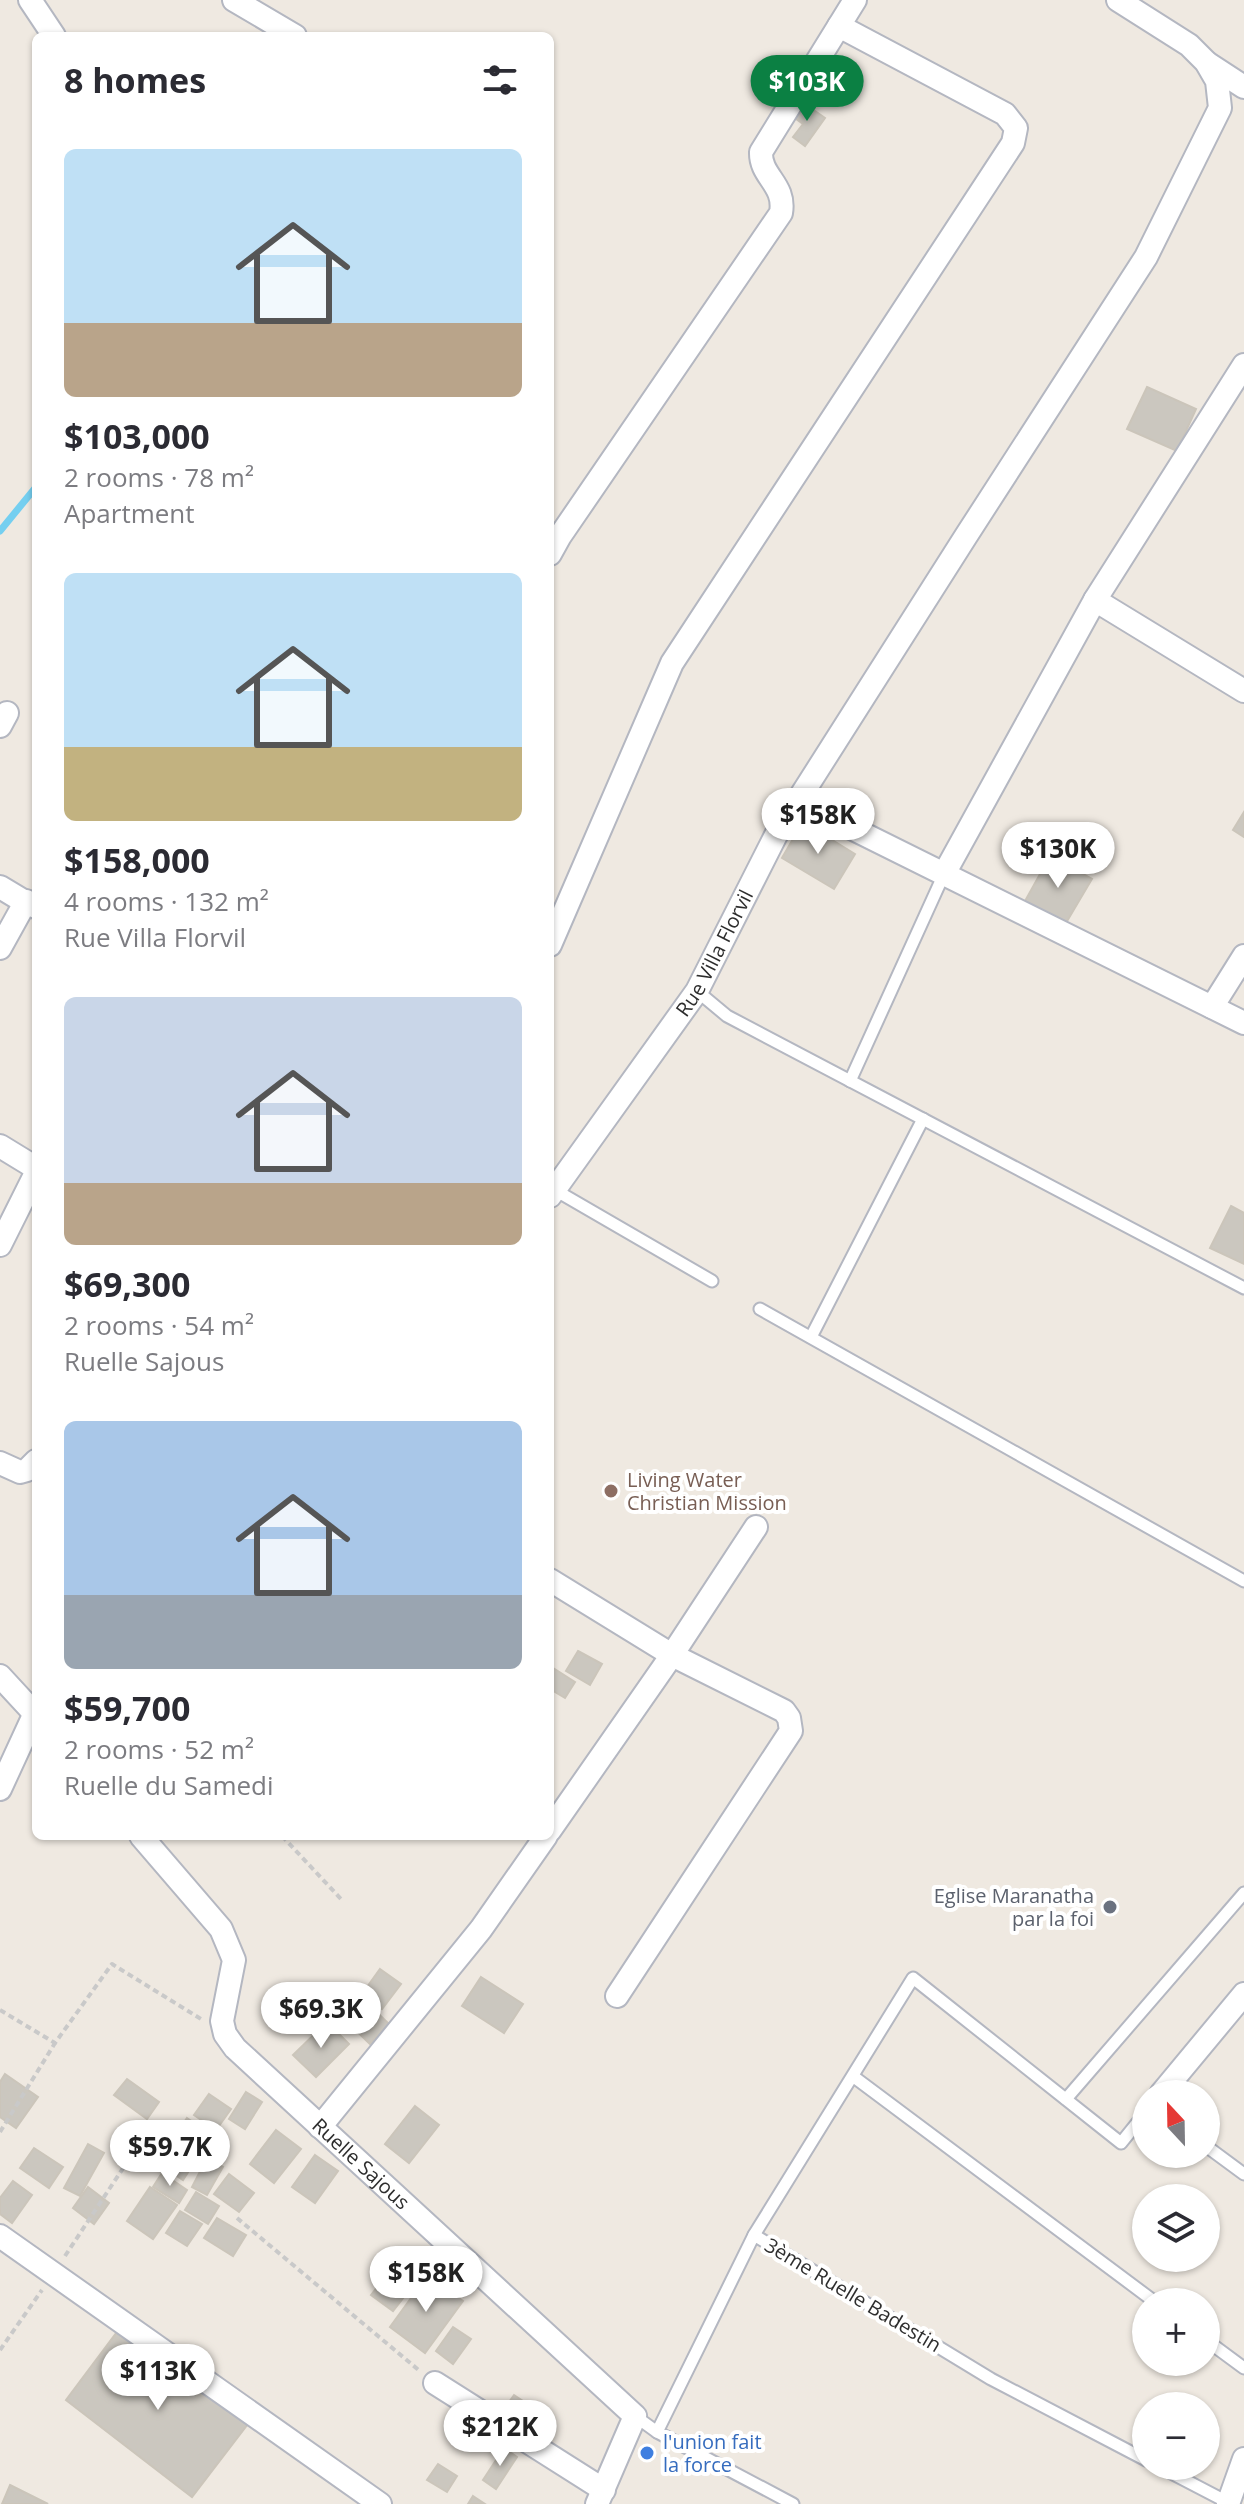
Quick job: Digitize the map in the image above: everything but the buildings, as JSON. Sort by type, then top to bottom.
[{"type":"street","points":[[30,0],[51,32]]},
{"type":"street","points":[[234,0],[288,32]]},
{"type":"street","points":[[554,547],[781,213],[782,195],[763,166],[761,152],[854,0]]},
{"type":"street","points":[[1118,0],[1189,45],[1206,62],[1244,87]]},
{"type":"street","points":[[554,936],[672,663],[1013,143],[1016,128],[1005,114],[839,26]]},
{"type":"street","name":"Rue Villa Florvil","points":[[554,1188],[697,991],[776,835],[1146,257],[1220,108],[1217,81],[1206,62]]},
{"type":"street","points":[[944,874],[1095,600],[1244,365]]},
{"type":"street","points":[[1095,600],[1244,691]]},
{"type":"street","points":[[799,802],[1244,1023]]},
{"type":"street","points":[[0,887],[31,900],[0,948]]},
{"type":"street","points":[[1212,1007],[1244,956]]},
{"type":"street","points":[[0,1146],[32,1168]]},
{"type":"street","points":[[0,1245],[32,1179]]},
{"type":"street","points":[[0,1463],[20,1472],[32,1465]]},
{"type":"street","points":[[554,1824],[672,1655],[756,1527]]},
{"type":"street","points":[[554,1582],[672,1655],[784,1711],[789,1718],[791,1731],[617,1996]]},
{"type":"street","points":[[0,1676],[32,1710]]},
{"type":"street","points":[[0,1789],[32,1722]]},
{"type":"street","points":[[144,1840],[221,1929],[228,1943],[234,1960],[222,2021],[225,2034]]},
{"type":"street","points":[[320,2127],[481,1929],[543,1840]]},
{"type":"street","points":[[1173,2080],[1244,1994]]},
{"type":"street","name":"Ruelle Sajous","points":[[225,2034],[235,2048],[635,2416]]},
{"type":"street","points":[[0,2236],[380,2504]]},
{"type":"street","points":[[435,2383],[600,2497],[635,2416]]},
{"type":"street","points":[[1230,2503],[1244,2459]]},
{"type":"lane","points":[[850,1081],[944,874]]},
{"type":"lane","points":[[697,991],[727,1016],[1244,1288]]},
{"type":"lane","points":[[811,1337],[923,1119]]},
{"type":"lane","points":[[554,1192],[712,1281]]},
{"type":"lane","points":[[760,1309],[1244,1581]]},
{"type":"lane","points":[[1066,2099],[1244,1893]]},
{"type":"lane","points":[[754,2235],[913,1978],[1121,2143],[1132,2129]]},
{"type":"lane","points":[[854,2077],[1136,2288]]},
{"type":"lane","points":[[1220,2156],[1244,2174]]},
{"type":"lane","name":"3ème Ruelle Badestin","points":[[657,2432],[754,2235],[991,2379],[1132,2453]]},
{"type":"lane","points":[[1220,2350],[1244,2368]]},
{"type":"lane","points":[[635,2416],[657,2432],[793,2504]]},
{"type":"lane","points":[[1185,2480],[1230,2503]]},
{"type":"path","points":[[286,1840],[341,1899]]},
{"type":"path","points":[[0,2132],[55,2043],[112,1964],[225,2034]]},
{"type":"path","points":[[0,2010],[55,2043]]},
{"type":"path","points":[[0,2350],[147,2132]]},
{"type":"path","points":[[237,2218],[435,2383]]},
{"type":"waterway","points":[[0,531],[32,492]]},
{"type":"place","name":"Living Water Christian Mission","points":[[611,1491]]},
{"type":"place","name":"Eglise Maranatha par la foi","points":[[1110,1907]]},
{"type":"place","name":"l'union fait la force","points":[[647,2453]]}]
